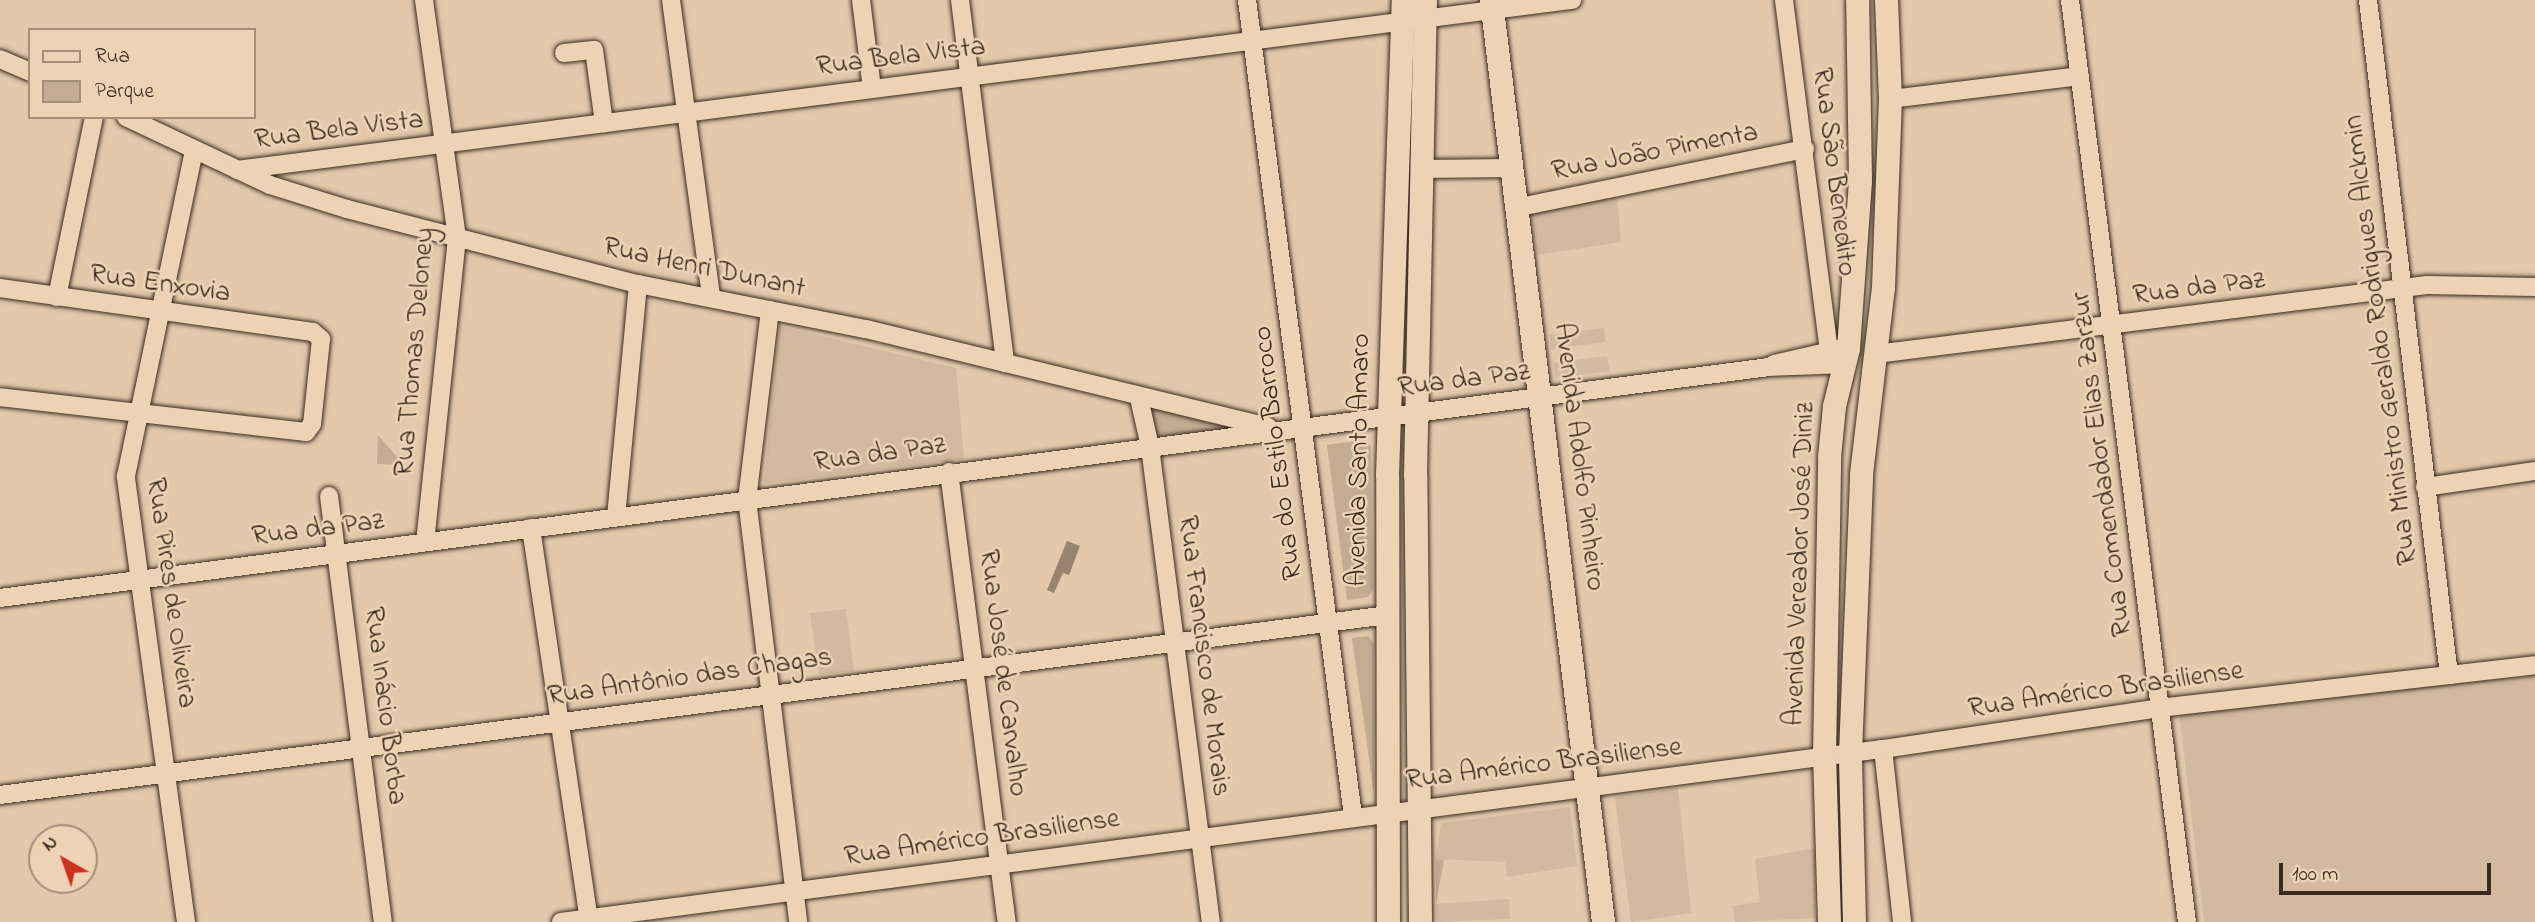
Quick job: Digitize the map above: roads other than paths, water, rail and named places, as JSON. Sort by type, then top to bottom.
[{"type":"main road","name":"Avenida Vereador José Diniz","points":[[1829,922],[1824,755],[1829,457],[1860,181],[1857,0]]},
{"type":"main road","name":"Avenida Vereador José Diniz","points":[[1854,922],[1850,753],[1860,474],[1881,326],[1890,99],[1886,0]]},
{"type":"main road","name":"Avenida Adolfo Pinheiro","points":[[1492,6],[1603,922]]},
{"type":"main road","name":"Avenida Santo Amaro","points":[[1414,10],[1421,169],[1415,413],[1420,922]]},
{"type":"main road","name":"Avenida Santo Amaro","points":[[1388,922],[1388,416],[1414,10]]},
{"type":"main road","points":[[1387,615],[1415,612]]},
{"type":"street","name":"Rua Thomas Deloney","points":[[424,0],[457,238],[425,542]]},
{"type":"street","points":[[671,0],[711,297]]},
{"type":"street","points":[[861,0],[872,88]]},
{"type":"street","points":[[960,0],[1005,363]]},
{"type":"street","name":"Rua do Estilo Barroco","points":[[1247,0],[1353,816]]},
{"type":"street","name":"Rua Bela Vista","points":[[237,170],[1252,39],[1414,10],[1572,0]]},
{"type":"street","name":"Rua São Benedito","points":[[1784,0],[1805,149],[1841,354]]},
{"type":"street","name":"Rua Comendador Elias Zarzur","points":[[2070,0],[2187,922]]},
{"type":"street","name":"Rua Ministro Geraldo Rodrigues Alckmin","points":[[2368,0],[2449,675]]},
{"type":"street","points":[[564,53],[594,50],[604,123]]},
{"type":"street","points":[[1,62],[28,71]]},
{"type":"street","points":[[1890,99],[2080,75]]},
{"type":"street","points":[[57,297],[94,119]]},
{"type":"street","name":"Rua Henri Dunant","points":[[130,119],[237,170],[347,209],[638,284],[711,297],[1005,363],[1139,398],[1284,430]]},
{"type":"street","name":"Rua João Pimenta","points":[[1515,208],[1805,149]]},
{"type":"street","name":"Rua Pires de Oliveira","points":[[186,922],[126,476],[194,150]]},
{"type":"street","points":[[1421,169],[1510,168]]},
{"type":"street","name":"Rua da Paz","points":[[1876,354],[2404,288],[2480,283],[2535,286]]},
{"type":"street","points":[[616,517],[638,284]]},
{"type":"street","name":"Rua Enxovia","points":[[0,288],[158,313],[313,332],[321,339],[312,424],[300,433],[137,413]]},
{"type":"street","points":[[770,310],[747,499],[768,693],[798,922]]},
{"type":"street","name":"Rua da Paz","points":[[0,598],[949,472],[1540,398],[1768,367],[1841,354]]},
{"type":"street","points":[[0,397],[137,413]]},
{"type":"street","name":"Rua Francisco de Morais","points":[[1139,398],[1150,447],[1211,922]]},
{"type":"street","points":[[2425,486],[2535,471]]},
{"type":"street","name":"Rua José de Carvalho","points":[[949,472],[1007,922]]},
{"type":"street","name":"Rua Inácio Borba","points":[[329,496],[383,922]]},
{"type":"street","points":[[531,528],[562,722],[589,920]]},
{"type":"street","name":"Rua Antônio das Chagas","points":[[0,795],[1174,640],[1387,615]]},
{"type":"street","name":"Rua Américo Brasiliense","points":[[561,922],[1199,835],[1883,749],[2159,708],[2535,665]]},
{"type":"street","points":[[1883,749],[1902,922]]}]
